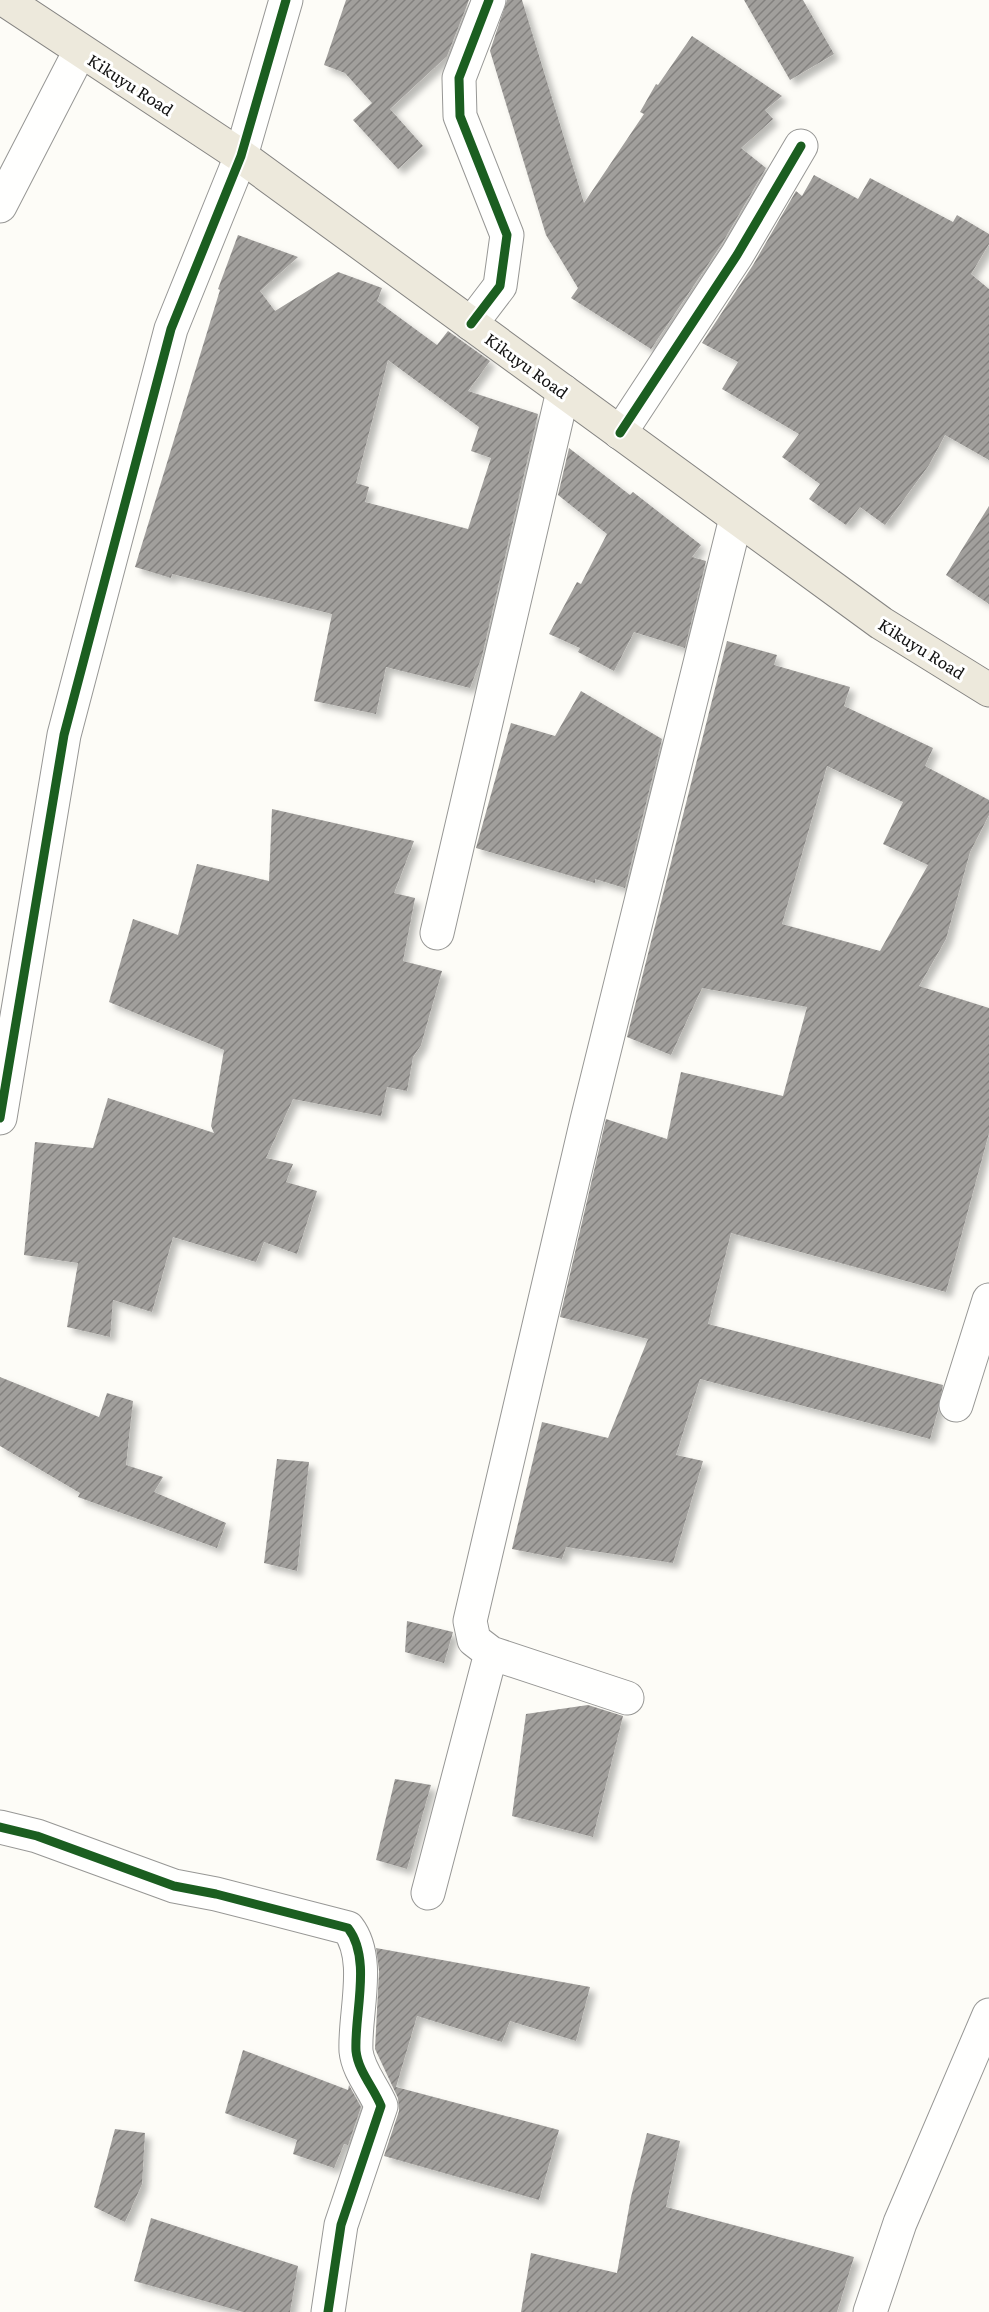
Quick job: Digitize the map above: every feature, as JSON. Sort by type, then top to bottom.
[{"type":"main road","name":"Kikuyu Road","points":[[5,0],[241,156],[881,624],[985,680]]},
{"type":"street","points":[[0,1118],[63,735],[171,329],[241,156],[286,0]]},
{"type":"street","points":[[471,324],[500,286],[507,235],[460,116],[459,78],[489,0]]},
{"type":"street","points":[[0,206],[80,51]]},
{"type":"street","points":[[620,433],[736,255],[801,146]]},
{"type":"street","points":[[437,933],[562,391]]},
{"type":"street","points":[[627,1698],[491,1653],[474,1640],[470,1621],[587,1120],[736,518]]},
{"type":"street","points":[[956,1405],[989,1300]]},
{"type":"street","points":[[428,1893],[491,1653]]},
{"type":"street","points":[[0,1827],[38,1836],[174,1886],[348,1928],[358,1941],[360,1990],[356,2053],[362,2072],[374,2087],[381,2106],[341,2225],[328,2312]]},
{"type":"street","points":[[870,2312],[900,2223],[989,2015]]},
{"type":"building","points":[[346,0],[469,0],[447,56],[390,109],[423,146],[398,169],[353,120],[372,103],[345,73],[324,65]]},
{"type":"building","points":[[507,0],[522,0],[584,203],[644,114],[640,112],[656,84],[658,85],[692,36],[782,96],[765,110],[773,119],[741,148],[766,168],[721,245],[651,349],[571,298],[578,288],[546,235],[490,51]]},
{"type":"building","points":[[744,0],[803,0],[834,54],[790,80]]},
{"type":"building","points":[[814,175],[858,199],[870,178],[953,222],[957,215],[989,234],[989,244],[971,274],[989,289],[989,460],[945,435],[929,465],[885,525],[860,507],[846,525],[809,499],[820,484],[782,457],[799,434],[722,389],[738,362],[702,343],[753,265],[796,191],[802,196]]},
{"type":"building","points":[[238,235],[298,257],[260,291],[275,311],[338,272],[382,288],[377,301],[437,345],[448,331],[490,361],[468,391],[538,414],[482,656],[470,688],[386,667],[376,714],[314,701],[332,614],[172,574],[171,578],[135,567],[220,290],[218,289]],"holes":[[[388,360],[479,427],[471,451],[491,458],[468,529],[365,502],[369,487],[356,483]]]},
{"type":"building","points":[[569,448],[630,495],[633,492],[701,545],[692,557],[706,561],[685,648],[634,632],[614,671],[578,652],[580,648],[549,634],[577,582],[581,584],[607,534],[558,495]]},
{"type":"building","points":[[989,506],[989,604],[946,575]]},
{"type":"building","points":[[727,641],[777,655],[774,665],[850,687],[844,706],[933,748],[925,766],[989,800],[989,815],[970,852],[946,939],[919,986],[989,1008],[989,1133],[946,1292],[731,1233],[708,1324],[943,1385],[930,1439],[700,1379],[676,1455],[703,1461],[673,1563],[566,1547],[562,1559],[512,1549],[542,1422],[608,1438],[648,1339],[560,1317],[606,1119],[667,1139],[681,1072],[783,1096],[807,1007],[702,988],[671,1055],[627,1037]],"holes":[[[827,766],[903,802],[883,844],[928,865],[880,951],[782,924]]]},
{"type":"building","points":[[581,691],[662,739],[625,888],[595,879],[595,883],[476,848],[511,723],[555,736]]},
{"type":"building","points":[[272,809],[414,841],[394,893],[415,898],[403,961],[442,971],[421,1045],[413,1057],[407,1091],[387,1087],[381,1116],[293,1099],[266,1158],[293,1164],[286,1182],[317,1191],[297,1254],[264,1242],[256,1262],[173,1237],[152,1312],[113,1300],[110,1337],[67,1327],[78,1263],[24,1255],[35,1142],[93,1148],[108,1098],[214,1133],[211,1126],[224,1050],[109,1002],[133,919],[178,935],[197,864],[269,881]]},
{"type":"building","points":[[0,1377],[99,1417],[107,1393],[133,1401],[126,1465],[163,1477],[154,1492],[226,1523],[217,1548],[78,1497],[80,1493],[0,1446]]},
{"type":"building","points":[[277,1459],[309,1462],[297,1571],[264,1563]]},
{"type":"building","points":[[407,1621],[453,1632],[444,1663],[405,1652]]},
{"type":"building","points":[[588,1705],[623,1716],[593,1837],[512,1816],[526,1714]]},
{"type":"building","points":[[395,1779],[431,1785],[407,1869],[376,1860]]},
{"type":"building","points":[[376,1948],[590,1987],[576,2041],[510,2021],[502,2042],[417,2016],[396,2087],[559,2130],[539,2200],[384,2156],[399,2111],[398,2098],[375,2049],[379,1971]]},
{"type":"building","points":[[243,2050],[348,2090],[349,2085],[361,2107],[348,2145],[344,2144],[334,2168],[293,2154],[297,2140],[225,2113]]},
{"type":"building","points":[[115,2129],[145,2133],[142,2184],[125,2222],[94,2207]]},
{"type":"building","points":[[647,2133],[680,2141],[666,2207],[854,2257],[837,2312],[521,2312],[531,2253],[617,2273],[631,2197]]},
{"type":"building","points":[[151,2218],[298,2266],[290,2312],[243,2312],[134,2281]]},
{"type":"cycle path","points":[[0,1118],[64,735],[171,329],[241,156],[286,0]]},
{"type":"cycle path","points":[[471,324],[500,286],[507,235],[460,116],[459,78],[489,0]]},
{"type":"cycle path","points":[[620,433],[737,255],[801,146]]},
{"type":"cycle path","points":[[0,1827],[37,1836],[174,1886],[216,1894],[348,1928],[355,1941],[361,1971],[356,2036],[357,2058],[381,2106],[341,2225],[328,2312]]}]
